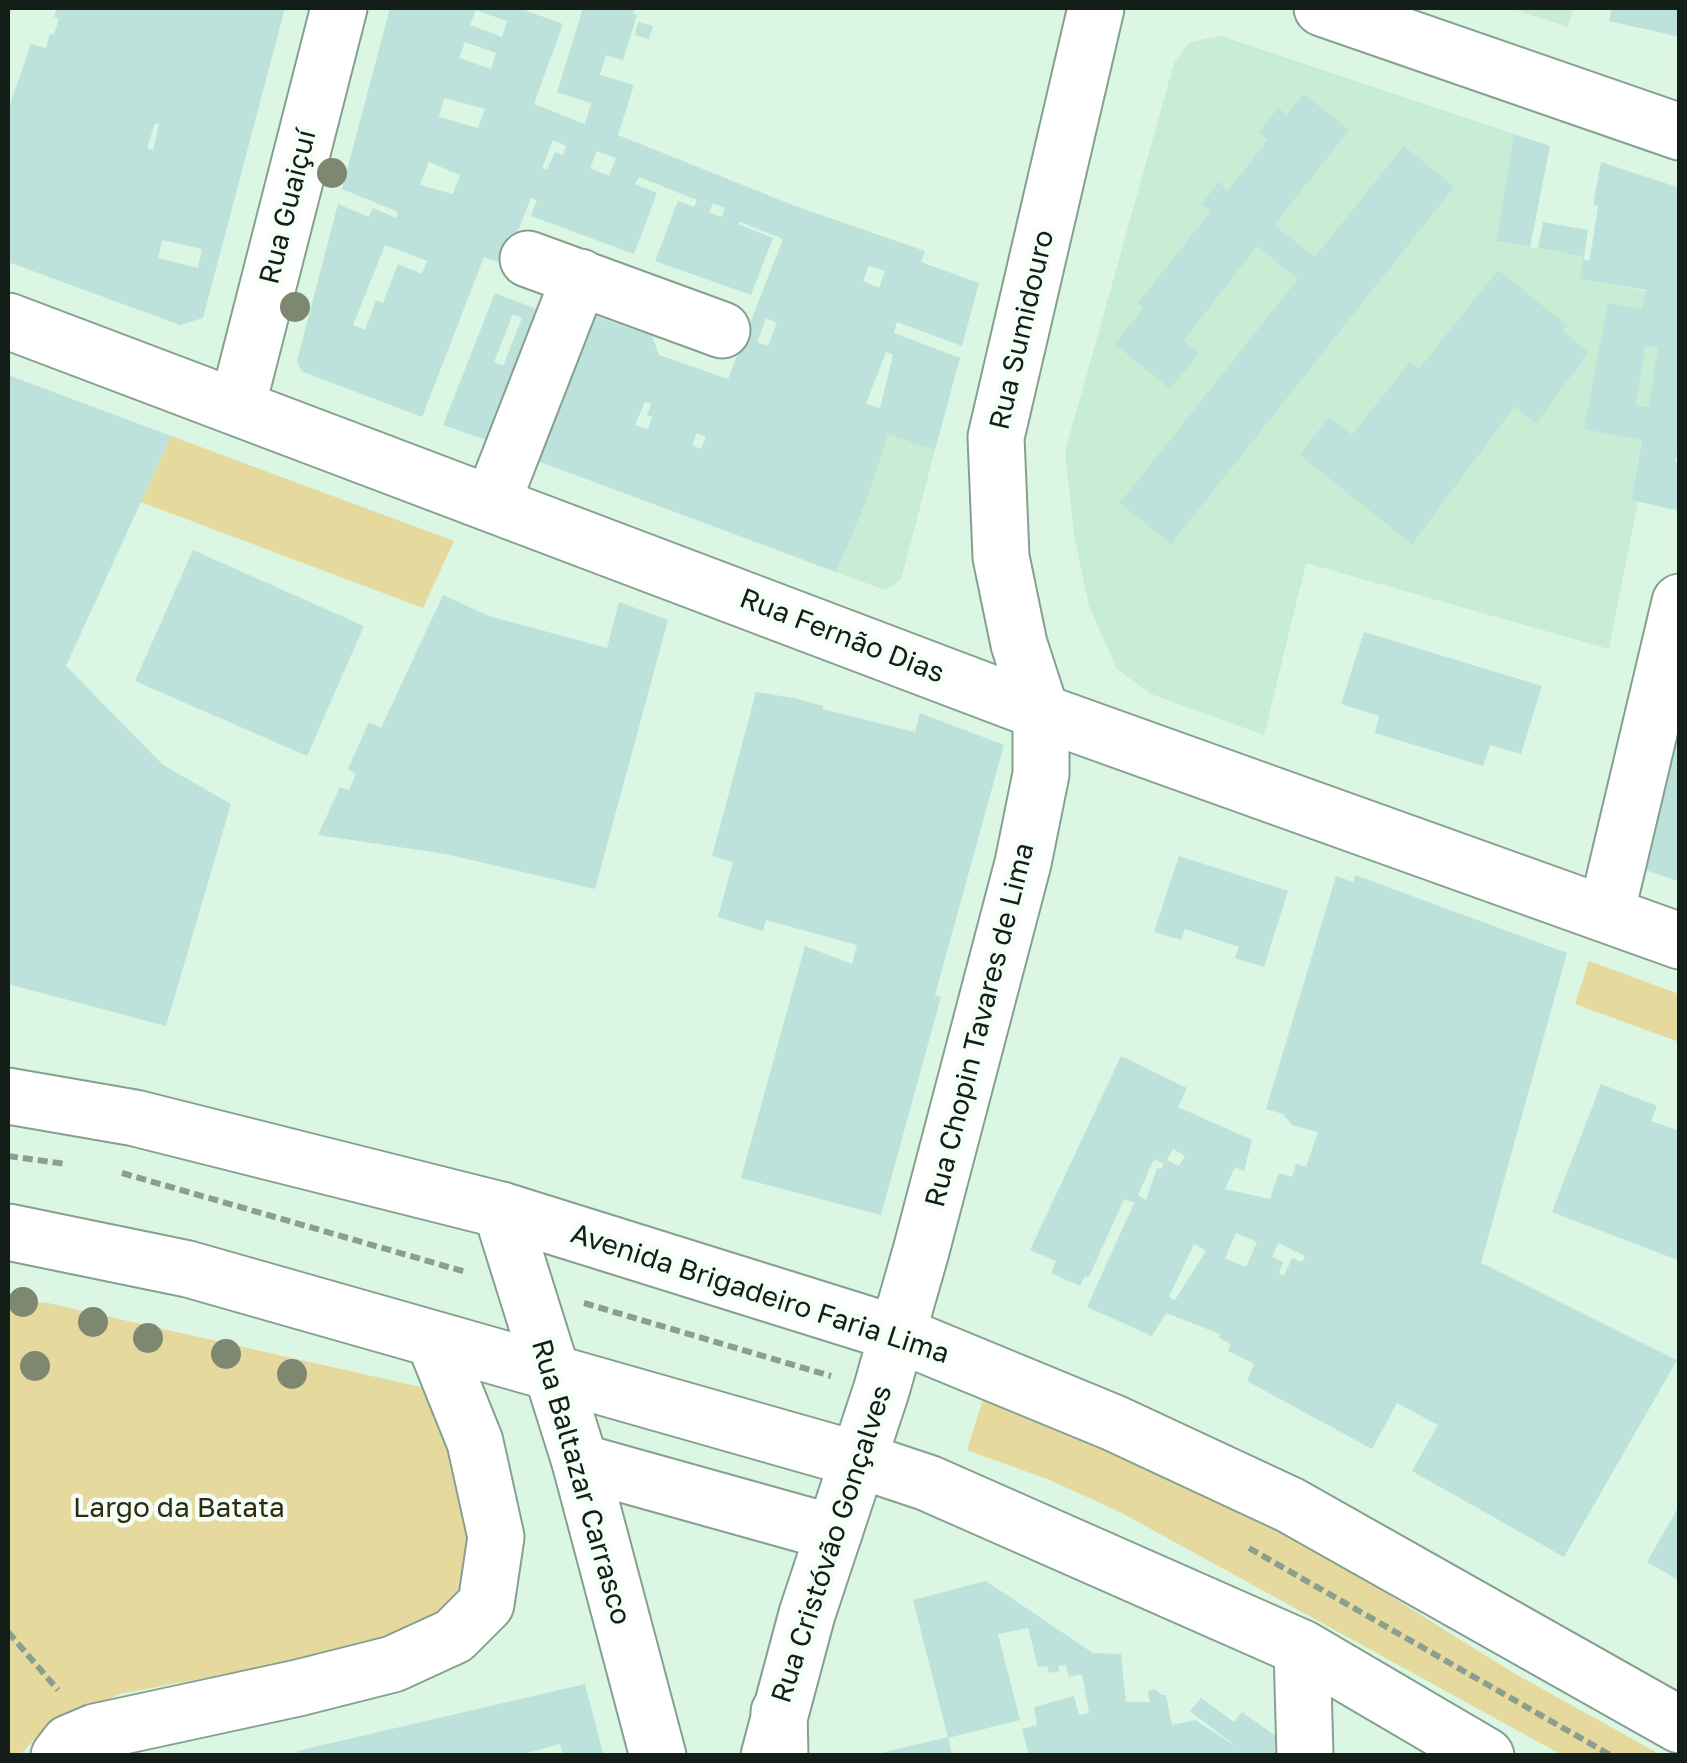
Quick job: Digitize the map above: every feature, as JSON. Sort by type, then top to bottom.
[{"type":"main road","name":"Rua Guaiçuí","points":[[236,407],[339,8]]},
{"type":"main road","name":"Rua Sumidouro","points":[[1041,712],[1018,644],[1001,557],[996,437],[1096,8]]},
{"type":"main road","points":[[1322,8],[1680,132]]},
{"type":"main road","points":[[528,259],[722,330]]},
{"type":"main road","points":[[492,503],[580,277]]},
{"type":"main road","name":"Rua Fernão Dias","points":[[8,320],[1041,712],[1680,941]]},
{"type":"main road","points":[[1606,914],[1680,602]]},
{"type":"main road","name":"Rua Chopin Tavares de Lima","points":[[898,1334],[1024,863],[1041,774],[1041,712]]},
{"type":"main road","name":"Avenida Brigadeiro Faria Lima","points":[[8,1096],[136,1118],[501,1210],[898,1334],[1114,1423],[1290,1505],[1680,1725]]},
{"type":"main road","name":"Rua Baltazar Carrasco","points":[[501,1210],[580,1462],[658,1756]]},
{"type":"main road","points":[[8,1232],[188,1269],[928,1483],[1302,1648],[1486,1756]]},
{"type":"main road","name":"Rua Cristóvão Gonçalves","points":[[776,1741],[806,1614],[898,1334]]},
{"type":"main road","points":[[77,1744],[393,1664],[454,1636],[486,1604],[496,1537],[475,1442],[434,1340]]},
{"type":"main road","points":[[580,1462],[834,1533]]},
{"type":"main road","points":[[1302,1648],[1305,1756]]},
{"type":"path","points":[[8,1632],[77,1744]]},
{"type":"shaded area","points":[[1509,8],[1573,8],[1568,27]]},
{"type":"shaded area","points":[[1221,36],[1514,134],[1496,241],[1584,257],[1581,279],[1668,295],[1631,499],[1638,501],[1609,649],[1306,563],[1264,735],[1151,694],[1117,669],[1089,606],[1074,534],[1065,452],[1174,63],[1190,42]]},
{"type":"shaded area","points":[[858,423],[935,450],[901,580],[885,590],[805,561]]},
{"type":"green space","points":[[171,436],[454,541],[423,608],[141,502]]},
{"type":"green space","points":[[1589,961],[1679,994],[1679,1042],[1575,1004]]},
{"type":"green space","name":"Largo da Batata","points":[[8,1300],[48,1303],[425,1388],[454,1423],[486,1564],[446,1632],[120,1694],[44,1729],[20,1755],[8,1755]]},
{"type":"green space","points":[[985,1393],[1236,1506],[1333,1560],[1512,1672],[1661,1755],[1562,1755],[1120,1512],[1047,1479],[967,1450]]},
{"type":"building","points":[[57,8],[285,8],[203,318],[180,325],[8,262],[8,110],[31,44],[46,48],[59,18],[54,17]],"holes":[[[155,123],[159,124],[153,150],[147,148]],[[162,240],[202,249],[198,268],[158,258]]]},
{"type":"building","points":[[390,8],[519,8],[563,24],[534,104],[585,124],[591,103],[557,92],[583,8],[635,8],[633,14],[637,15],[623,60],[606,55],[600,75],[634,85],[618,135],[795,206],[925,251],[921,262],[979,283],[962,346],[897,322],[894,333],[960,358],[935,450],[888,434],[866,501],[836,572],[527,457],[586,313],[652,336],[659,355],[728,379],[783,239],[738,224],[773,238],[751,295],[655,261],[678,201],[694,207],[697,200],[639,177],[635,184],[657,193],[634,254],[531,216],[537,200],[531,198],[505,264],[484,257],[422,417],[301,371],[297,361],[338,204],[369,217],[373,208],[396,218],[398,212],[342,189]],"holes":[[[476,10],[507,21],[502,37],[470,25]],[[465,42],[496,53],[491,69],[459,58]],[[444,98],[485,109],[478,128],[439,117]],[[553,140],[566,146],[563,155],[555,152],[547,170],[542,168]],[[597,151],[616,158],[609,176],[590,168]],[[429,162],[460,175],[453,194],[420,185]],[[713,203],[725,208],[722,217],[709,212]],[[385,245],[427,261],[422,274],[398,264],[383,303],[376,300],[365,330],[353,325]],[[869,266],[885,271],[879,288],[863,281]],[[766,318],[777,323],[768,346],[757,342]],[[886,352],[893,355],[880,408],[866,404]],[[645,402],[651,404],[647,415],[652,417],[648,429],[635,425]],[[697,433],[706,437],[701,449],[692,445]]]},
{"type":"building","points":[[1612,8],[1680,8],[1680,37],[1609,21]]},
{"type":"building","points":[[638,22],[653,26],[649,39],[635,35]]},
{"type":"building","points":[[1304,94],[1349,130],[1274,225],[1315,257],[1404,146],[1454,187],[1171,544],[1120,503],[1298,279],[1257,246],[1183,341],[1199,353],[1170,389],[1115,344],[1144,307],[1138,303],[1212,210],[1201,205],[1219,181],[1227,192],[1268,140],[1259,132],[1278,108],[1287,115]]},
{"type":"building","points":[[1514,134],[1550,146],[1530,247],[1496,241]]},
{"type":"building","points":[[1601,162],[1680,188],[1680,439],[1675,462],[1680,463],[1680,511],[1631,500],[1642,440],[1584,429],[1608,303],[1642,309],[1646,290],[1580,279],[1583,260],[1589,261],[1592,245],[1598,206],[1593,205]],"holes":[[[1645,346],[1658,348],[1648,407],[1636,406]]]},
{"type":"building","points":[[1543,222],[1588,230],[1584,257],[1538,248]]},
{"type":"building","points":[[1498,270],[1568,326],[1563,331],[1588,352],[1536,424],[1515,406],[1412,544],[1300,455],[1329,417],[1352,435],[1410,362],[1419,369]]},
{"type":"building","points":[[495,293],[549,314],[498,444],[443,425]],"holes":[[[513,314],[522,318],[503,366],[494,362]]]},
{"type":"building","points":[[8,375],[171,436],[66,666],[163,765],[231,804],[166,1026],[8,984]]},
{"type":"building","points":[[193,550],[364,626],[307,756],[135,681]]},
{"type":"building","points":[[443,595],[489,616],[607,648],[619,602],[668,620],[595,889],[446,854],[318,835],[340,787],[349,790],[356,774],[348,769],[369,722],[381,728]]},
{"type":"building","points":[[1364,632],[1542,686],[1521,754],[1490,745],[1483,766],[1375,733],[1379,716],[1341,704]]},
{"type":"building","points":[[756,692],[794,698],[823,706],[822,709],[915,732],[920,713],[1004,745],[935,995],[941,997],[881,1215],[741,1178],[805,946],[852,964],[857,945],[766,920],[763,931],[718,917],[733,862],[712,856]]},
{"type":"building","points":[[1680,698],[1680,882],[1643,869]]},
{"type":"building","points":[[1179,856],[1288,891],[1264,967],[1235,958],[1239,947],[1185,929],[1181,940],[1154,932]]},
{"type":"building","points":[[1355,875],[1567,953],[1481,1263],[1677,1360],[1564,1557],[1412,1471],[1438,1425],[1397,1403],[1372,1449],[1247,1381],[1254,1364],[1228,1351],[1231,1344],[1219,1338],[1220,1334],[1166,1313],[1152,1336],[1087,1307],[1134,1203],[1124,1199],[1089,1277],[1085,1276],[1080,1286],[1051,1273],[1056,1261],[1030,1250],[1121,1056],[1187,1088],[1178,1107],[1252,1140],[1244,1171],[1235,1167],[1225,1189],[1270,1199],[1279,1173],[1292,1177],[1296,1164],[1306,1167],[1318,1132],[1292,1125],[1283,1114],[1266,1109],[1336,876],[1353,882]],"holes":[[[1173,1149],[1185,1156],[1179,1166],[1167,1160]],[[1154,1159],[1164,1164],[1157,1168],[1146,1200],[1138,1195]],[[1236,1233],[1257,1242],[1246,1267],[1225,1258]],[[1278,1243],[1305,1256],[1302,1262],[1292,1258],[1284,1276],[1279,1273],[1283,1262],[1272,1257]],[[1194,1244],[1206,1251],[1175,1300],[1169,1297]]]},
{"type":"building","points":[[1601,1084],[1657,1106],[1651,1121],[1680,1131],[1680,1261],[1552,1212]]},
{"type":"building","points":[[1680,1504],[1680,1581],[1647,1562]]},
{"type":"building","points":[[986,1581],[1093,1653],[1121,1654],[1126,1702],[1150,1702],[1148,1691],[1155,1689],[1166,1695],[1172,1725],[1195,1720],[1237,1747],[1190,1711],[1201,1698],[1234,1722],[1242,1712],[1283,1741],[1281,1756],[1029,1756],[1022,1729],[1037,1725],[1034,1707],[1074,1696],[1079,1715],[1089,1713],[1082,1674],[1069,1677],[1066,1665],[1049,1673],[1047,1666],[1038,1667],[1028,1628],[998,1634],[1020,1720],[948,1738],[913,1600]]},
{"type":"building","points":[[585,1684],[603,1753],[594,1756],[563,1756],[560,1744],[516,1756],[299,1756],[297,1751]]},
{"type":"building","points":[[948,1737],[952,1756],[877,1754]]}]
